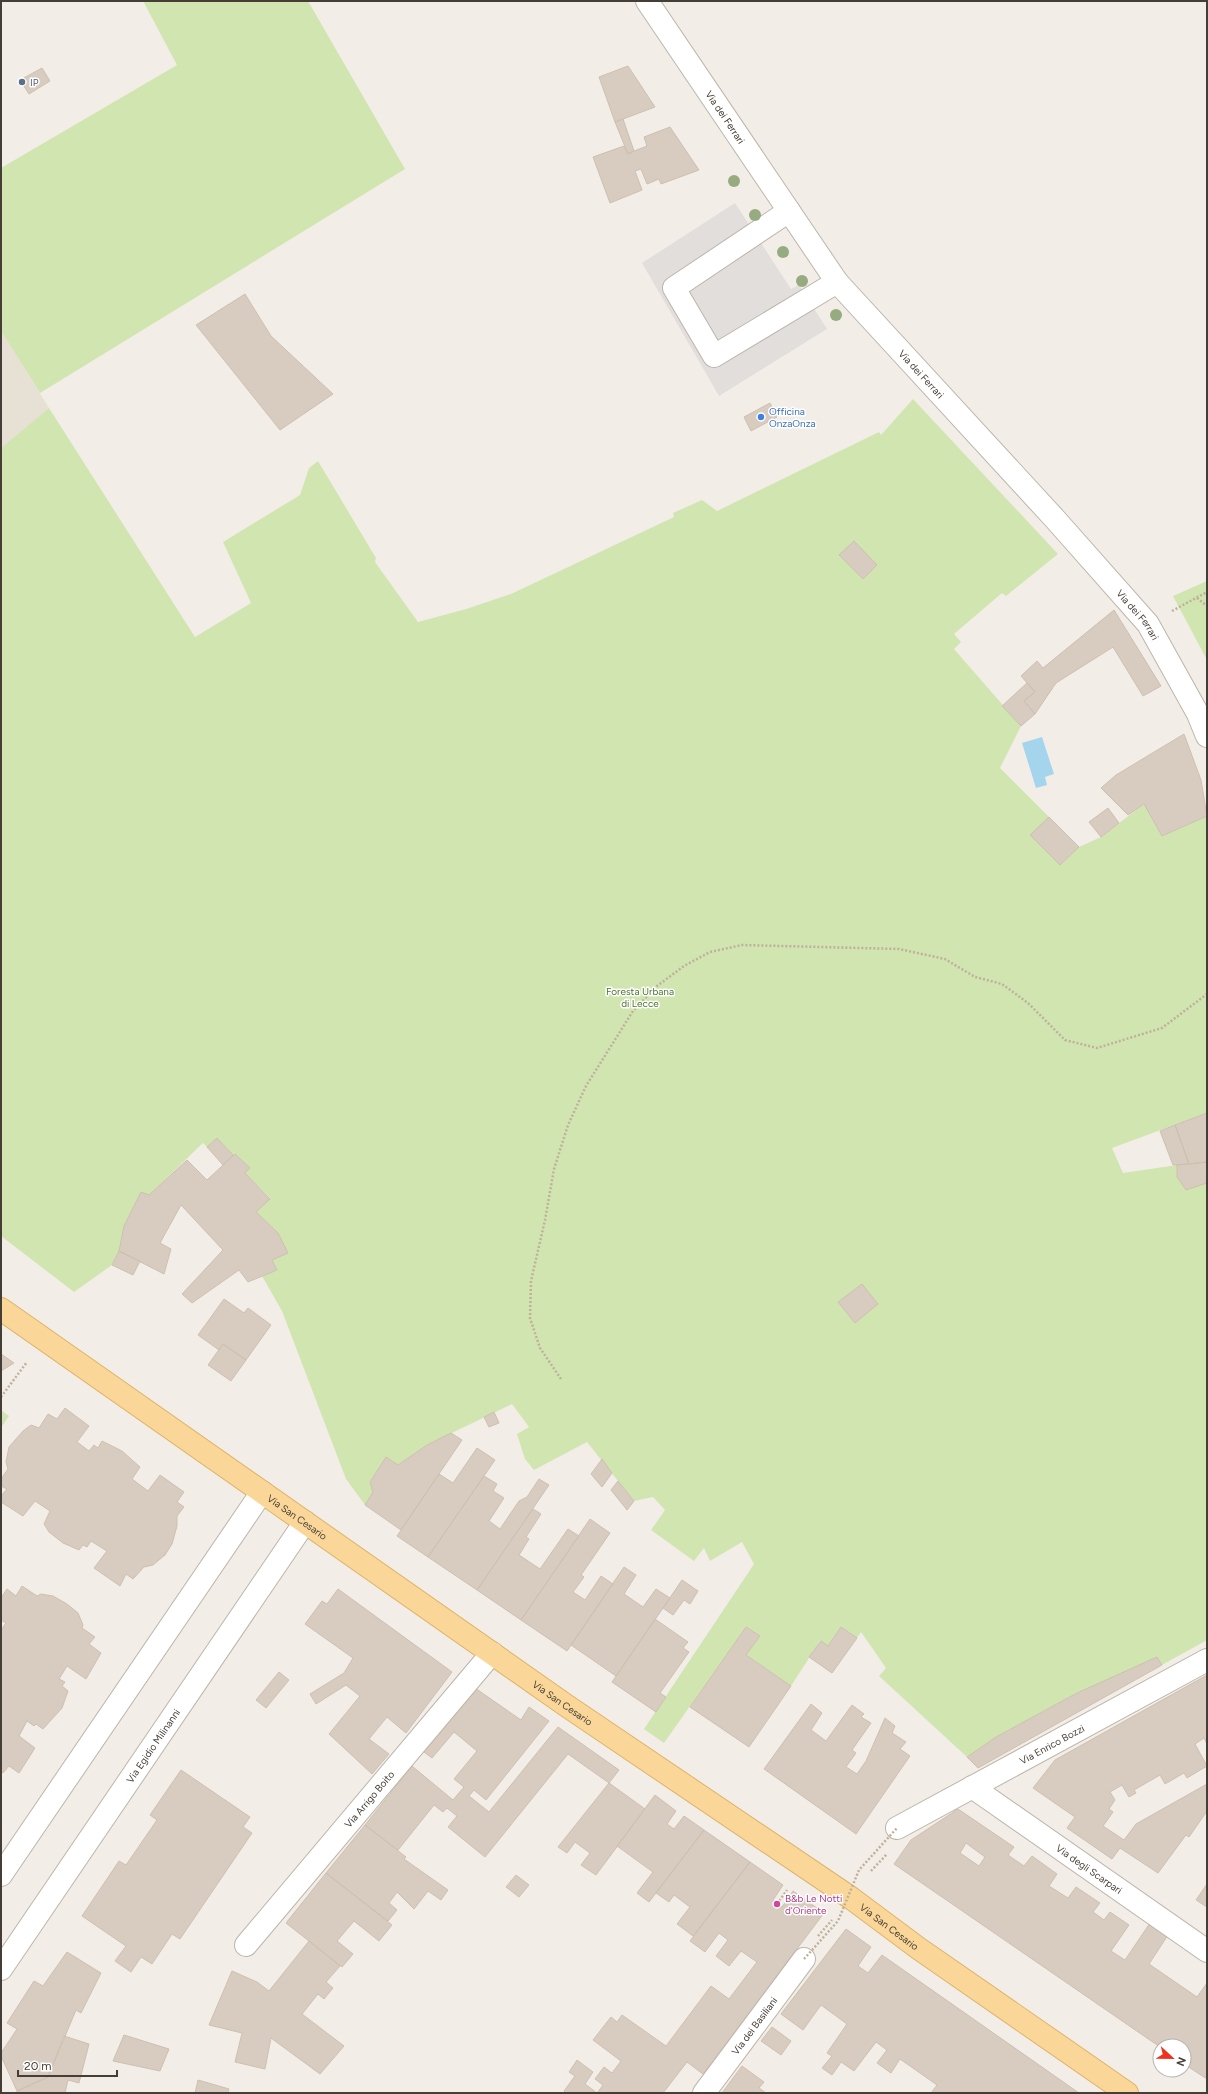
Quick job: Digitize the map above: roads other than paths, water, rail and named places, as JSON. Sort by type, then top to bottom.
[{"type":"main road","name":"Via San Cesario","points":[[1,1309],[492,1653],[851,1898],[918,1948],[1127,2093]]},
{"type":"street","name":"Via dei Ferrari","points":[[647,1],[837,282],[1055,519],[1148,624],[1198,714],[1207,736]]},
{"type":"street","points":[[789,211],[674,288],[714,356],[837,282]]},
{"type":"street","points":[[1,1876],[262,1492]]},
{"type":"street","name":"Via Egidio Milinanni","points":[[1,1969],[305,1522]]},
{"type":"street","name":"Via Arrigo Boito","points":[[246,1945],[492,1653]]},
{"type":"street","name":"Via Enrico Bozzi","points":[[897,1828],[1207,1660]]},
{"type":"street","name":"Via degli Scarpari","points":[[972,1787],[1207,1951]]},
{"type":"street","name":"Via dei Basiliani","points":[[704,2093],[804,1959]]},
{"type":"water","points":[[1042,737],[1054,774],[1045,777],[1047,785],[1036,788],[1022,743]]},
{"type":"place","name":"IP","points":[[22,82]]},
{"type":"place","name":"Officina OnzaOnza","points":[[761,417]]},
{"type":"place","name":"B&b Le Notti d'Oriente","points":[[777,1904]]},
{"type":"park label","name":"Foresta Urbana di Lecce","points":[[640,996]]}]
